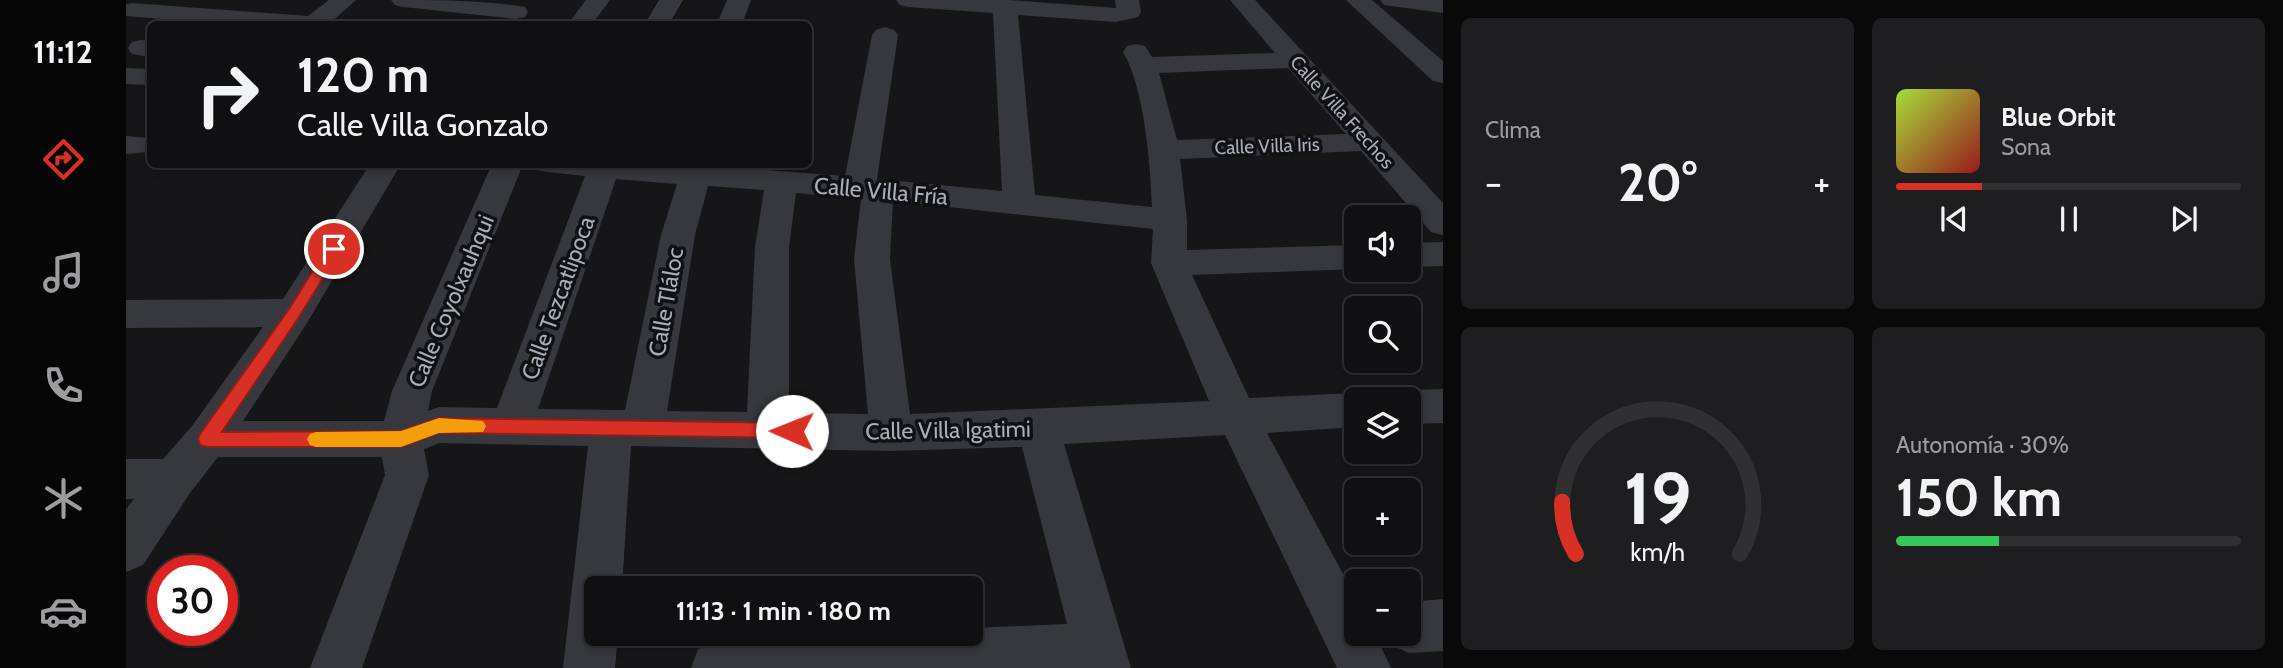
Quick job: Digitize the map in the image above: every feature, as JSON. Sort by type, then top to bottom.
[{"type":"street","points":[[318,21],[344,0]]},
{"type":"street","points":[[403,0],[516,12]]},
{"type":"street","points":[[582,21],[598,0]]},
{"type":"street","points":[[659,21],[671,0]]},
{"type":"street","points":[[731,21],[739,0]]},
{"type":"street","points":[[908,0],[1125,15],[1129,12],[1127,0]]},
{"type":"street","name":"Calle Villa Frechos","points":[[1242,0],[1443,224]]},
{"type":"street","points":[[1358,0],[1437,63]]},
{"type":"street","points":[[1392,0],[1443,6]]},
{"type":"street","points":[[1005,7],[1019,203]]},
{"type":"street","points":[[134,8],[280,21]]},
{"type":"street","points":[[885,35],[868,189],[872,259],[891,433]]},
{"type":"street","points":[[1294,60],[1140,59],[1164,150],[1170,220],[1169,263],[1236,415],[1344,621]]},
{"type":"street","points":[[126,76],[147,77]]},
{"type":"street","name":"Calle Villa Iris","points":[[1164,150],[1370,142]]},
{"type":"street","points":[[126,549],[174,479],[207,439],[294,313],[384,168]]},
{"type":"street","name":"Calle Coyolxauhqui","points":[[401,439],[412,391],[506,168]]},
{"type":"street","name":"Calle Tezcatlipoca","points":[[511,427],[574,168]]},
{"type":"street","name":"Calle Villa Fría","points":[[624,168],[762,176],[1170,220]]},
{"type":"street","name":"Calle Tláloc","points":[[599,576],[627,430],[678,235],[673,170]]},
{"type":"street","points":[[762,176],[772,247],[768,430]]},
{"type":"street","points":[[1421,255],[1443,254]]},
{"type":"street","points":[[1169,263],[1344,257]]},
{"type":"street","points":[[126,314],[294,313]]},
{"type":"street","points":[[1421,407],[1443,406]]},
{"type":"street","name":"Calle Villa Igatimi","points":[[207,439],[401,439],[439,425],[891,433],[1038,428],[1344,410]]},
{"type":"street","points":[[717,668],[1101,658],[1038,428]]},
{"type":"street","points":[[336,668],[407,475],[401,439]]},
{"type":"street","points":[[126,479],[174,479]]},
{"type":"street","points":[[1421,626],[1443,625]]},
{"type":"street","name":"Calle Tláloc","points":[[589,668],[591,646]]},
{"type":"slow traffic","points":[[316,439],[401,439],[439,425],[477,426]]},
{"type":"route","points":[[334,249],[294,313],[207,439],[401,439],[439,425],[792,431]]}]
